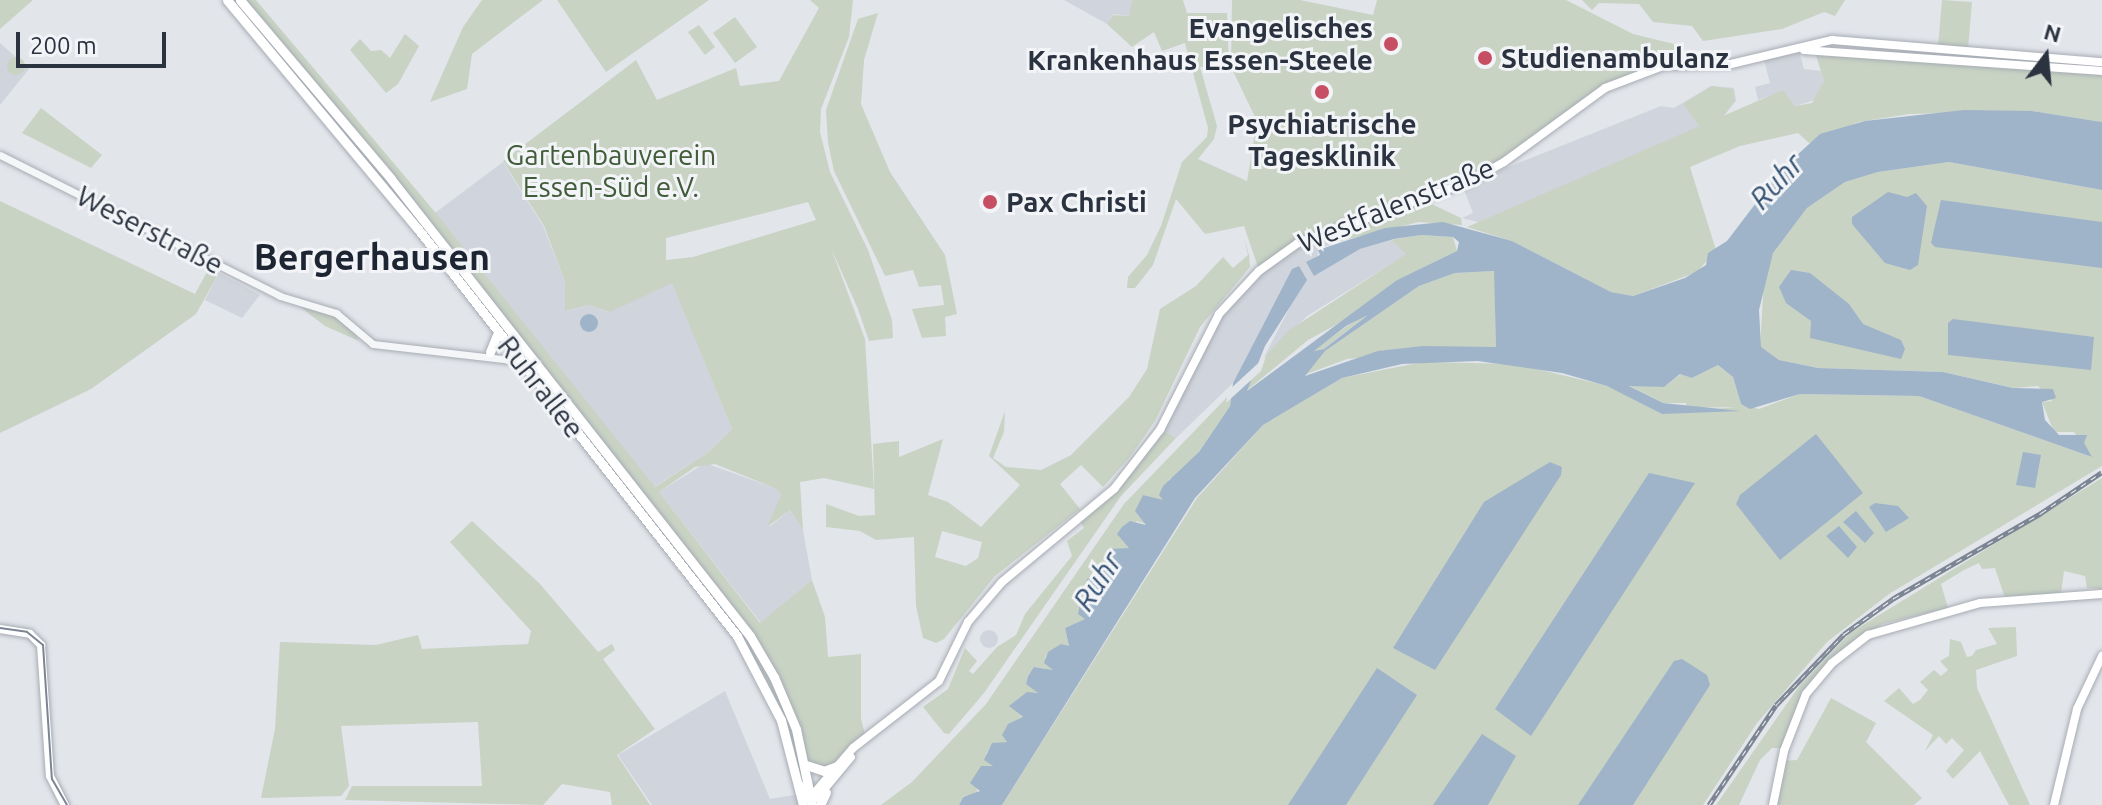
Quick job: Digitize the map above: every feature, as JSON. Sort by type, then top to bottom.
[{"type":"main road","name":"Ruhrallee","points":[[227,0],[498,332],[742,643],[781,720],[800,785],[809,801]]},
{"type":"main road","name":"Ruhrallee","points":[[240,0],[512,331],[761,653],[786,703],[806,765],[809,801]]},
{"type":"main road","points":[[1795,50],[1839,40],[2102,62]]},
{"type":"main road","points":[[1795,50],[1834,48],[2102,71]]},
{"type":"main road","name":"Westfalenstraße","points":[[809,801],[837,766],[867,738],[939,681],[968,622],[1002,582],[1114,489],[1160,430],[1219,314],[1279,254],[1313,236],[1486,173],[1624,78],[1663,66],[1731,64],[1795,50]]},
{"type":"main road","points":[[485,353],[498,332],[512,331]]},
{"type":"main road","points":[[509,346],[527,351]]},
{"type":"main road","points":[[1773,805],[1784,751],[1806,694],[1832,663],[1868,635],[1980,603],[2102,594]]},
{"type":"main road","points":[[0,629],[30,634],[41,645],[50,776],[65,805]]},
{"type":"main road","points":[[2054,805],[2077,709],[2102,656]]},
{"type":"main road","name":"Westfalenstraße","points":[[826,792],[867,738]]},
{"type":"main road","points":[[806,765],[824,771],[837,766]]},
{"type":"main road","points":[[809,801],[826,792]]},
{"type":"main road","points":[[820,805],[826,792]]},
{"type":"street","name":"Weserstraße","points":[[0,155],[280,296],[336,313],[373,344],[485,353],[521,361]]},
{"type":"street","name":"Weserstraße","points":[[485,353],[509,346]]},
{"type":"shaded area","points":[[1064,0],[1132,0],[1129,16],[1113,14],[1107,24]]},
{"type":"shaded area","points":[[0,43],[29,69],[0,105]]},
{"type":"shaded area","points":[[1799,51],[1804,69],[1821,71],[1824,81],[1815,100],[1795,106],[1782,91],[1758,100],[1755,87],[1770,83],[1764,60]]},
{"type":"shaded area","points":[[1711,86],[1734,88],[1736,101],[1723,117],[1482,223],[1462,218],[1473,213],[1464,190],[1506,168],[1661,106],[1674,108]]},
{"type":"shaded area","points":[[503,162],[543,226],[565,282],[566,311],[589,305],[609,312],[672,282],[732,429],[710,451],[654,487],[435,213]]},
{"type":"shaded area","points":[[1327,231],[1332,243],[1318,250],[1317,274],[1360,249],[1391,240],[1407,254],[1307,316],[1263,359],[1303,282],[1292,269],[1233,383],[1176,438],[1161,429],[1220,314],[1279,254]]},
{"type":"shaded area","points":[[219,273],[260,295],[242,318],[205,300]]},
{"type":"shaded area","points":[[705,463],[777,489],[781,495],[769,527],[790,510],[803,530],[812,580],[761,623],[659,492]]},
{"type":"shaded area","points":[[985,630],[993,630],[998,639],[996,646],[985,648],[980,643],[980,635]]},
{"type":"shaded area","points":[[725,691],[770,799],[800,794],[801,805],[652,805],[618,755]]},
{"type":"green space","points":[[0,0],[33,0],[0,29]]},
{"type":"green space","name":"Gartenbauverein Essen-Süd e.V.","points":[[227,0],[256,0],[435,212],[655,487],[710,451],[732,429],[672,283],[610,312],[589,305],[565,311],[565,282],[544,226],[503,161],[636,60],[657,100],[736,68],[740,86],[779,81],[819,8],[810,0],[853,0],[849,37],[821,109],[820,132],[830,172],[868,250],[892,320],[893,338],[869,341],[831,248],[865,339],[874,489],[824,478],[800,482],[803,530],[790,510],[767,527],[781,495],[777,489],[715,464],[695,467],[659,492],[760,623],[812,580],[825,617],[828,657],[861,654],[861,719],[866,738],[828,769],[807,765],[808,783],[800,785],[793,754],[756,664],[565,417]],"holes":[[[808,202],[816,220],[693,257],[666,260],[666,238]]]},
{"type":"green space","points":[[482,0],[543,0],[472,54],[467,89],[430,102],[463,27]]},
{"type":"green space","points":[[557,0],[709,0],[606,72]]},
{"type":"green space","points":[[1132,0],[1183,0],[1187,13],[1227,13],[1229,67],[1200,67],[1217,126],[1214,139],[1198,159],[1247,181],[1257,121],[1231,67],[1232,0],[1300,0],[1373,15],[1377,0],[1566,0],[1633,34],[1674,44],[1679,63],[1605,87],[1559,116],[1504,162],[1423,200],[1461,218],[1462,225],[1419,222],[1332,243],[1327,229],[1259,270],[1244,226],[1205,234],[1176,199],[1153,265],[1135,288],[1127,288],[1128,277],[1147,255],[1161,226],[1182,162],[1207,137],[1208,128],[1185,43],[1162,51],[1154,32],[1132,47],[1107,24],[1113,15],[1129,16]]},
{"type":"green space","points":[[1582,0],[1845,0],[1835,16],[1824,12],[1782,29],[1703,41],[1692,26],[1653,22],[1639,4],[1599,3],[1592,10]]},
{"type":"green space","points":[[1942,0],[1972,2],[1968,49],[1938,47]]},
{"type":"green space","points":[[878,13],[864,60],[861,104],[890,172],[945,255],[957,314],[945,317],[946,336],[922,338],[912,309],[944,305],[941,285],[919,287],[913,270],[885,276],[834,171],[828,143],[826,110],[858,19]]},
{"type":"green space","points":[[735,17],[757,47],[735,63],[713,33]]},
{"type":"green space","points":[[699,25],[715,47],[705,55],[688,32]]},
{"type":"green space","points":[[405,34],[419,46],[398,84],[386,93],[350,50],[360,39],[371,51],[381,50],[390,58]]},
{"type":"green space","points":[[1814,49],[2102,74],[2102,122],[2032,111],[1909,114],[1859,122],[1809,143],[1798,133],[1740,146],[1690,167],[1716,250],[1697,272],[1633,296],[1611,292],[1512,241],[1467,227],[1783,90],[1795,106],[1812,103],[1824,81]]},
{"type":"green space","points":[[12,57],[20,57],[25,66],[23,73],[12,75],[7,70],[7,62]]},
{"type":"green space","points":[[1712,86],[1733,89],[1735,100],[1723,117],[1700,127],[1683,104]]},
{"type":"green space","points":[[41,108],[102,155],[91,168],[22,133]]},
{"type":"green space","points":[[1949,162],[2102,190],[2102,466],[1889,594],[1827,642],[1757,723],[1703,805],[1002,805],[1197,498],[1263,425],[1342,378],[1423,362],[1516,364],[1608,386],[1662,414],[1736,407],[1686,408],[1686,403],[1663,403],[1628,385],[1664,387],[1681,374],[1692,378],[1718,365],[1733,377],[1741,404],[1759,409],[1800,394],[1919,396],[2092,457],[2074,432],[2054,432],[2042,402],[2052,401],[2038,386],[2014,388],[1943,372],[1818,368],[1779,360],[1760,347],[1764,280],[1773,253],[1807,208],[1845,182],[1878,172]]},
{"type":"green space","points":[[0,201],[195,294],[209,268],[219,273],[196,314],[91,389],[0,433]]},
{"type":"green space","points":[[1420,235],[1453,237],[1457,251],[1397,280],[1343,321],[1308,340],[1244,393],[1263,359],[1288,331],[1406,254],[1391,240]]},
{"type":"green space","points":[[1244,238],[1249,255],[1250,267],[1200,327],[1155,421],[1129,458],[1103,487],[1081,465],[1060,484],[1080,509],[995,576],[944,639],[936,643],[923,638],[916,606],[914,537],[876,540],[860,531],[826,527],[826,504],[859,516],[875,515],[873,444],[899,441],[899,457],[943,439],[928,495],[948,502],[981,527],[1020,485],[989,456],[1005,411],[1004,432],[993,458],[1006,467],[1041,470],[1071,455],[1129,397],[1147,369],[1160,309],[1196,286],[1223,257],[1233,268],[1248,255]],"holes":[[[942,531],[982,542],[978,558],[966,566],[935,557]]]},
{"type":"green space","points":[[1495,271],[1496,347],[1347,359],[1304,375],[1325,351],[1419,286],[1455,273]]},
{"type":"green space","points":[[300,307],[324,310],[350,325],[359,341],[325,326]]},
{"type":"green space","points":[[1369,314],[1324,349],[1313,351],[1347,326]]},
{"type":"green space","points":[[1231,393],[1230,406],[1199,452],[1178,477],[1169,479],[1163,501],[1143,495],[1146,524],[1136,521],[1130,548],[1085,619],[1065,628],[1069,646],[1048,652],[1045,658],[1053,670],[1035,667],[1028,675],[1026,684],[1039,691],[1010,706],[1023,718],[1006,742],[992,744],[986,754],[993,765],[976,786],[978,794],[963,796],[959,805],[881,805],[912,782],[986,704],[1124,504]]},
{"type":"green space","points":[[1161,429],[1176,438],[1121,496],[984,693],[949,734],[944,733],[923,707],[948,689],[965,648],[977,661],[969,671],[973,674],[997,647],[1016,635],[1025,614],[1072,556],[1067,541],[1084,528],[1080,521],[1115,490]]},
{"type":"green space","points":[[2102,478],[2102,589],[2087,588],[2085,576],[2064,571],[2061,593],[2005,598],[1995,568],[1982,569],[1979,563],[1964,570],[1941,584],[1948,608],[1882,624],[1812,681],[1784,748],[1772,748],[1760,760],[1739,805],[1716,805],[1800,685],[1850,633]]},
{"type":"green space","points":[[472,521],[540,584],[598,652],[612,644],[615,650],[603,659],[655,729],[617,755],[650,805],[612,805],[610,792],[562,784],[543,805],[345,800],[352,786],[482,786],[478,722],[341,726],[349,786],[341,796],[261,798],[275,729],[280,642],[376,645],[418,635],[422,649],[528,644],[531,631],[450,542]]},
{"type":"green space","points":[[2016,627],[2017,656],[1976,670],[1977,688],[2030,805],[2009,805],[1980,751],[1953,779],[1946,771],[1964,750],[1952,738],[1946,744],[1939,736],[1925,751],[1933,735],[1884,701],[1899,688],[1913,704],[1920,700],[1928,690],[1920,682],[1934,670],[1941,676],[1948,670],[1940,661],[1949,656],[1950,639],[1961,642],[1967,657],[1976,650],[1997,644],[1988,628]]},
{"type":"green space","points":[[1831,698],[1876,723],[1866,742],[1922,798],[1914,805],[1773,805],[1782,761],[1797,760]]},
{"type":"water","name":"Ruhr","points":[[1964,110],[2032,111],[2102,122],[2102,190],[1949,162],[1878,172],[1845,182],[1807,208],[1773,253],[1759,310],[1761,347],[1779,360],[1818,368],[1943,372],[2013,388],[2053,389],[2056,398],[2042,402],[2045,420],[2059,435],[2087,435],[2084,443],[2092,457],[1919,396],[1800,394],[1750,409],[1741,404],[1733,377],[1718,365],[1692,378],[1680,374],[1664,387],[1629,386],[1663,403],[1741,411],[1662,414],[1607,386],[1562,373],[1478,361],[1402,364],[1342,378],[1263,425],[1195,498],[1002,805],[959,805],[963,797],[980,791],[970,783],[981,766],[993,766],[984,760],[992,743],[1007,742],[1002,735],[1008,724],[1023,717],[1009,706],[1027,692],[1038,693],[1026,684],[1034,667],[1053,670],[1044,663],[1048,652],[1061,644],[1069,646],[1065,628],[1085,619],[1078,614],[1081,599],[1099,595],[1086,580],[1102,568],[1113,572],[1105,564],[1109,549],[1129,548],[1117,534],[1122,527],[1130,521],[1146,525],[1135,511],[1143,495],[1163,500],[1159,495],[1163,486],[1199,452],[1230,406],[1233,383],[1292,269],[1299,266],[1307,280],[1265,346],[1247,391],[1397,280],[1457,251],[1459,242],[1453,237],[1421,235],[1394,239],[1360,249],[1314,276],[1306,262],[1320,255],[1318,250],[1385,228],[1443,222],[1512,241],[1611,292],[1633,296],[1685,278],[1706,265],[1708,253],[1727,241],[1782,169],[1820,134],[1865,121]],"holes":[[[1494,271],[1496,347],[1423,346],[1378,351],[1305,376],[1325,351],[1419,286],[1455,273]],[[1368,315],[1324,349],[1314,351],[1346,326]]]},
{"type":"water","points":[[1888,192],[1907,197],[1916,193],[1927,206],[1918,265],[1910,270],[1885,263],[1852,224],[1852,217]]},
{"type":"water","points":[[1941,200],[2102,222],[2102,268],[1935,247],[1931,243]]},
{"type":"water","points":[[1791,270],[1810,273],[1849,304],[1863,324],[1901,340],[1905,349],[1901,359],[1810,338],[1811,321],[1786,303],[1779,287]]},
{"type":"water","points":[[589,314],[598,323],[589,332],[580,323]]},
{"type":"water","points":[[1953,319],[2094,337],[2091,370],[1948,355],[1948,323]]},
{"type":"water","points":[[1816,434],[1863,493],[1780,560],[1736,504],[1740,495]]},
{"type":"water","points":[[2023,452],[2041,455],[2035,488],[2016,485]]},
{"type":"water","points":[[1550,462],[1562,467],[1561,475],[1435,670],[1393,648],[1484,502]]},
{"type":"water","points":[[1649,473],[1695,483],[1531,736],[1495,709]]},
{"type":"water","points":[[1875,503],[1898,506],[1909,518],[1886,532],[1869,507]]},
{"type":"water","points":[[1856,511],[1874,533],[1865,543],[1843,522]]},
{"type":"water","points":[[1839,526],[1857,547],[1848,558],[1826,536]]},
{"type":"water","points":[[1682,659],[1707,675],[1710,685],[1633,805],[1578,805],[1674,661]]},
{"type":"water","points":[[1377,668],[1417,695],[1346,805],[1288,805]]},
{"type":"water","points":[[1482,734],[1516,756],[1488,805],[1433,805]]},
{"type":"pier","points":[[1266,356],[1261,371],[1226,403],[1228,391]]},
{"type":"tram line","points":[[0,628],[27,632],[43,645],[52,779],[67,805]]},
{"type":"railway","points":[[1709,805],[1776,705],[1844,634],[1894,598],[2041,513],[2102,472]]},
{"type":"place","name":"Evangelisches Krankenhaus Essen-Steele","points":[[1391,44]]},
{"type":"place","name":"Studienambulanz","points":[[1485,58]]},
{"type":"place","name":"Psychiatrische Tagesklinik","points":[[1322,92]]},
{"type":"place","name":"Pax Christi","points":[[990,202]]},
{"type":"district","name":"Bergerhausen","points":[[372,257]]}]
